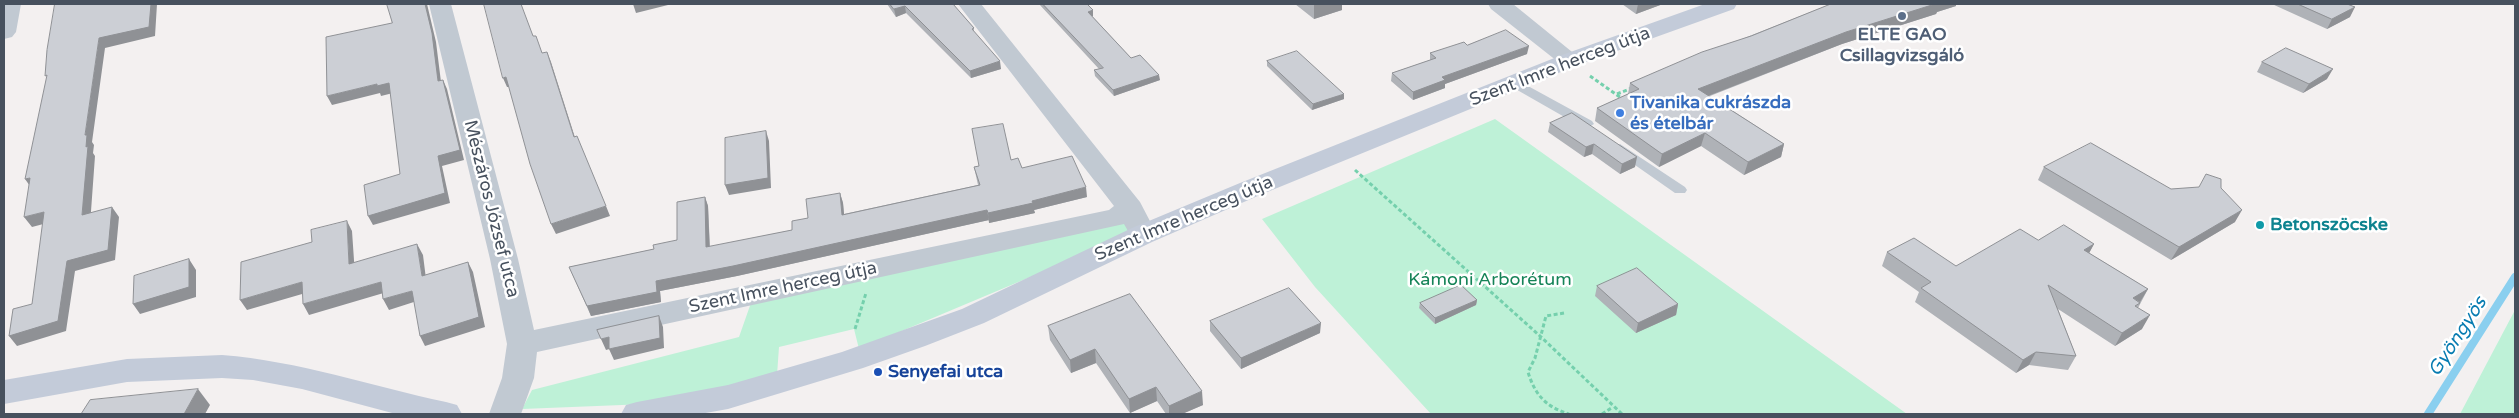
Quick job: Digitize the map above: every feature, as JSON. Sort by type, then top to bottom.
[{"type":"main road","name":"Szent Imre herceg útja","points":[[637,414],[728,397],[897,345],[973,316],[1142,235],[1250,189],[1517,84],[1570,60],[1726,4]]},
{"type":"main road","points":[[4,392],[81,377],[147,368],[200,366],[254,369],[299,377],[446,414]]},
{"type":"street","points":[[4,32],[10,4]]},
{"type":"street","name":"Mészáros József utca","points":[[440,4],[504,259],[522,344],[518,378],[506,414]]},
{"type":"street","points":[[969,4],[1130,208],[1142,235]]},
{"type":"street","points":[[1499,4],[1570,60]]},
{"type":"street","name":"Szent Imre herceg útja","points":[[522,344],[1118,217],[1130,208]]},
{"type":"lane","points":[[1517,84],[1584,122],[1680,190]]},
{"type":"path","points":[[1570,60],[1627,102],[1584,122]]},
{"type":"path","points":[[1616,94],[1638,86]]},
{"type":"path","points":[[1364,176],[1540,336],[1622,414]]},
{"type":"path","points":[[855,328],[874,269]]},
{"type":"path","points":[[1564,314],[1546,316],[1536,358],[1528,372],[1532,387],[1545,405],[1569,414]]},
{"type":"path","points":[[1602,414],[1613,406]]},
{"type":"green space","name":"Kámoni Arborétum","points":[[1495,119],[1907,414],[1431,414],[1315,287],[1262,219]]},
{"type":"green space","points":[[1118,217],[1135,233],[859,349],[854,329],[779,347],[777,375],[647,404],[522,409],[532,390],[739,337],[752,300]]},
{"type":"green space","points":[[2515,310],[2515,414],[2460,414]]},
{"type":"building","points":[[55,4],[151,4],[149,27],[99,38],[85,135],[87,135],[86,147],[88,146],[82,215],[112,207],[108,250],[67,261],[58,321],[9,336],[13,309],[32,304],[44,212],[24,217],[30,178],[25,179],[47,75],[45,76],[47,50]]},
{"type":"building","points":[[387,4],[425,4],[432,33],[438,81],[443,80],[460,150],[438,156],[445,193],[368,216],[364,185],[400,174],[389,83],[327,96],[326,37],[392,23]]},
{"type":"building","points":[[484,4],[521,4],[533,36],[536,36],[542,53],[547,52],[574,137],[577,136],[606,206],[551,224],[530,164],[506,77],[503,78]]},
{"type":"building","points":[[890,4],[953,4],[1000,61],[970,71],[905,6],[894,9]]},
{"type":"building","points":[[1043,4],[1087,4],[1093,10],[1088,12],[1131,58],[1140,55],[1159,75],[1113,90],[1094,70],[1103,68]]},
{"type":"building","points":[[1831,4],[1935,4],[1846,32],[1698,89],[1784,144],[1748,162],[1705,133],[1662,154],[1597,108],[1639,89],[1630,83],[1702,52],[1751,36]]},
{"type":"building","points":[[2298,4],[2347,4],[2355,7],[2332,19]]},
{"type":"building","points":[[1506,30],[1529,46],[1442,77],[1445,80],[1413,92],[1392,73],[1436,58],[1430,53],[1464,42],[1467,45]]},
{"type":"building","points":[[2286,48],[2333,69],[2309,84],[2262,62]]},
{"type":"building","points":[[1297,51],[1344,94],[1313,104],[1267,61]]},
{"type":"building","points":[[1572,113],[1637,157],[1622,164],[1594,144],[1586,147],[1550,123]]},
{"type":"building","points":[[1003,124],[1011,160],[1018,158],[1022,168],[1072,156],[1086,187],[1032,201],[1033,203],[988,213],[987,210],[656,281],[657,292],[587,306],[569,267],[654,249],[653,245],[677,240],[677,202],[705,197],[706,247],[792,230],[792,221],[808,218],[806,199],[840,193],[842,215],[980,185],[974,167],[979,166],[972,129]]},
{"type":"building","points":[[766,131],[768,178],[725,185],[725,138]]},
{"type":"building","points":[[2091,143],[2171,189],[2199,187],[2206,174],[2221,179],[2221,188],[2242,210],[2179,247],[2044,167]]},
{"type":"building","points":[[347,221],[349,264],[417,244],[422,276],[468,262],[479,317],[420,336],[412,291],[383,299],[381,282],[303,304],[302,282],[240,300],[241,262],[312,242],[311,230]]},
{"type":"building","points":[[2064,225],[2094,244],[2084,250],[2148,289],[2133,298],[2140,303],[2135,306],[2150,315],[2122,333],[2048,285],[2076,356],[2036,352],[2023,360],[1921,288],[1931,282],[1887,252],[1914,238],[1956,266],[2020,229],[2038,240]]},
{"type":"building","points":[[189,259],[189,287],[133,304],[134,276]]},
{"type":"building","points":[[1637,268],[1678,304],[1638,323],[1597,286]]},
{"type":"building","points":[[1461,285],[1477,300],[1435,318],[1420,303]]},
{"type":"building","points":[[1289,288],[1321,323],[1241,358],[1210,321]]},
{"type":"building","points":[[1130,294],[1202,391],[1169,406],[1156,387],[1129,399],[1095,349],[1070,360],[1048,326]]},
{"type":"building","points":[[659,316],[660,338],[609,349],[609,337],[601,339],[597,330]]},
{"type":"building","points":[[198,389],[184,414],[81,414],[90,400]]},
{"type":"waterway","name":"Gyöngyös","points":[[2428,414],[2515,277]]},
{"type":"place","name":"ELTE GAO Csillagvizsgáló","points":[[1902,16]]},
{"type":"place","name":"Tivanika cukrászda és ételbár","points":[[1620,113]]},
{"type":"place","name":"Betonszöcske","points":[[2260,225]]},
{"type":"place","name":"Senyefai utca","points":[[878,372]]}]
